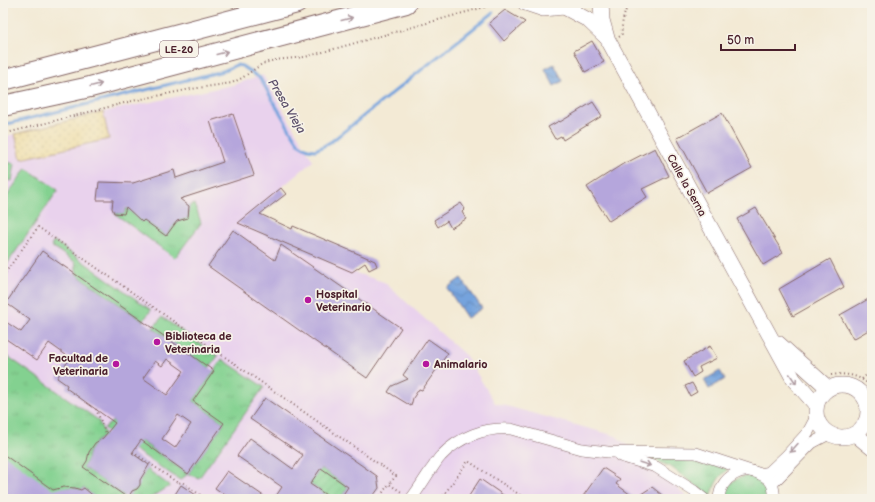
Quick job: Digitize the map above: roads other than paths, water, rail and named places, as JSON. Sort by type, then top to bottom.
[{"type":"highway","points":[[3,70],[80,47],[246,3]]},
{"type":"highway","name":"LE-20","points":[[3,80],[297,3]]},
{"type":"highway","name":"LE-20","points":[[3,96],[355,3]]},
{"type":"highway","points":[[3,106],[90,87],[406,3]]},
{"type":"street","points":[[525,3],[543,9],[570,5]]},
{"type":"street","name":"Calle la Serna","points":[[600,3],[602,20],[611,38],[794,380],[816,411],[819,424],[823,430],[829,434]]},
{"type":"street","name":"Calle la Serna","points":[[570,5],[611,38]]},
{"type":"street","name":"Calle la Serna","points":[[768,332],[828,388]]},
{"type":"street","points":[[409,497],[440,456],[457,442],[473,434],[500,428],[511,429],[582,449],[608,452],[696,453],[757,473],[767,478],[775,494],[812,443],[829,434],[836,437],[842,437],[855,434],[870,421],[868,409],[869,399],[854,387],[846,384],[828,388],[820,397],[808,432],[788,455],[769,472],[757,473],[744,471],[736,473],[728,478],[722,485],[719,499]]},
{"type":"street","points":[[855,434],[872,448]]},
{"type":"street","points":[[608,452],[656,468],[694,491],[704,499]]},
{"type":"water","points":[[554,64],[563,81],[554,86],[545,69]]},
{"type":"water","points":[[461,278],[482,308],[467,318],[447,288]]},
{"type":"water","points":[[720,371],[725,379],[709,389],[704,380]]},
{"type":"waterway","name":"Presa Vieja","points":[[3,125],[223,71],[236,65],[242,66],[260,78],[299,144],[308,149],[315,150],[332,141],[493,13]]},
{"type":"place","name":"Hospital Veterinario","points":[[308,300]]},
{"type":"place","name":"Biblioteca de Veterinaria","points":[[157,342]]},
{"type":"place","name":"Facultad de Veterinaria","points":[[116,364]]},
{"type":"place","name":"Animalario","points":[[426,364]]}]
